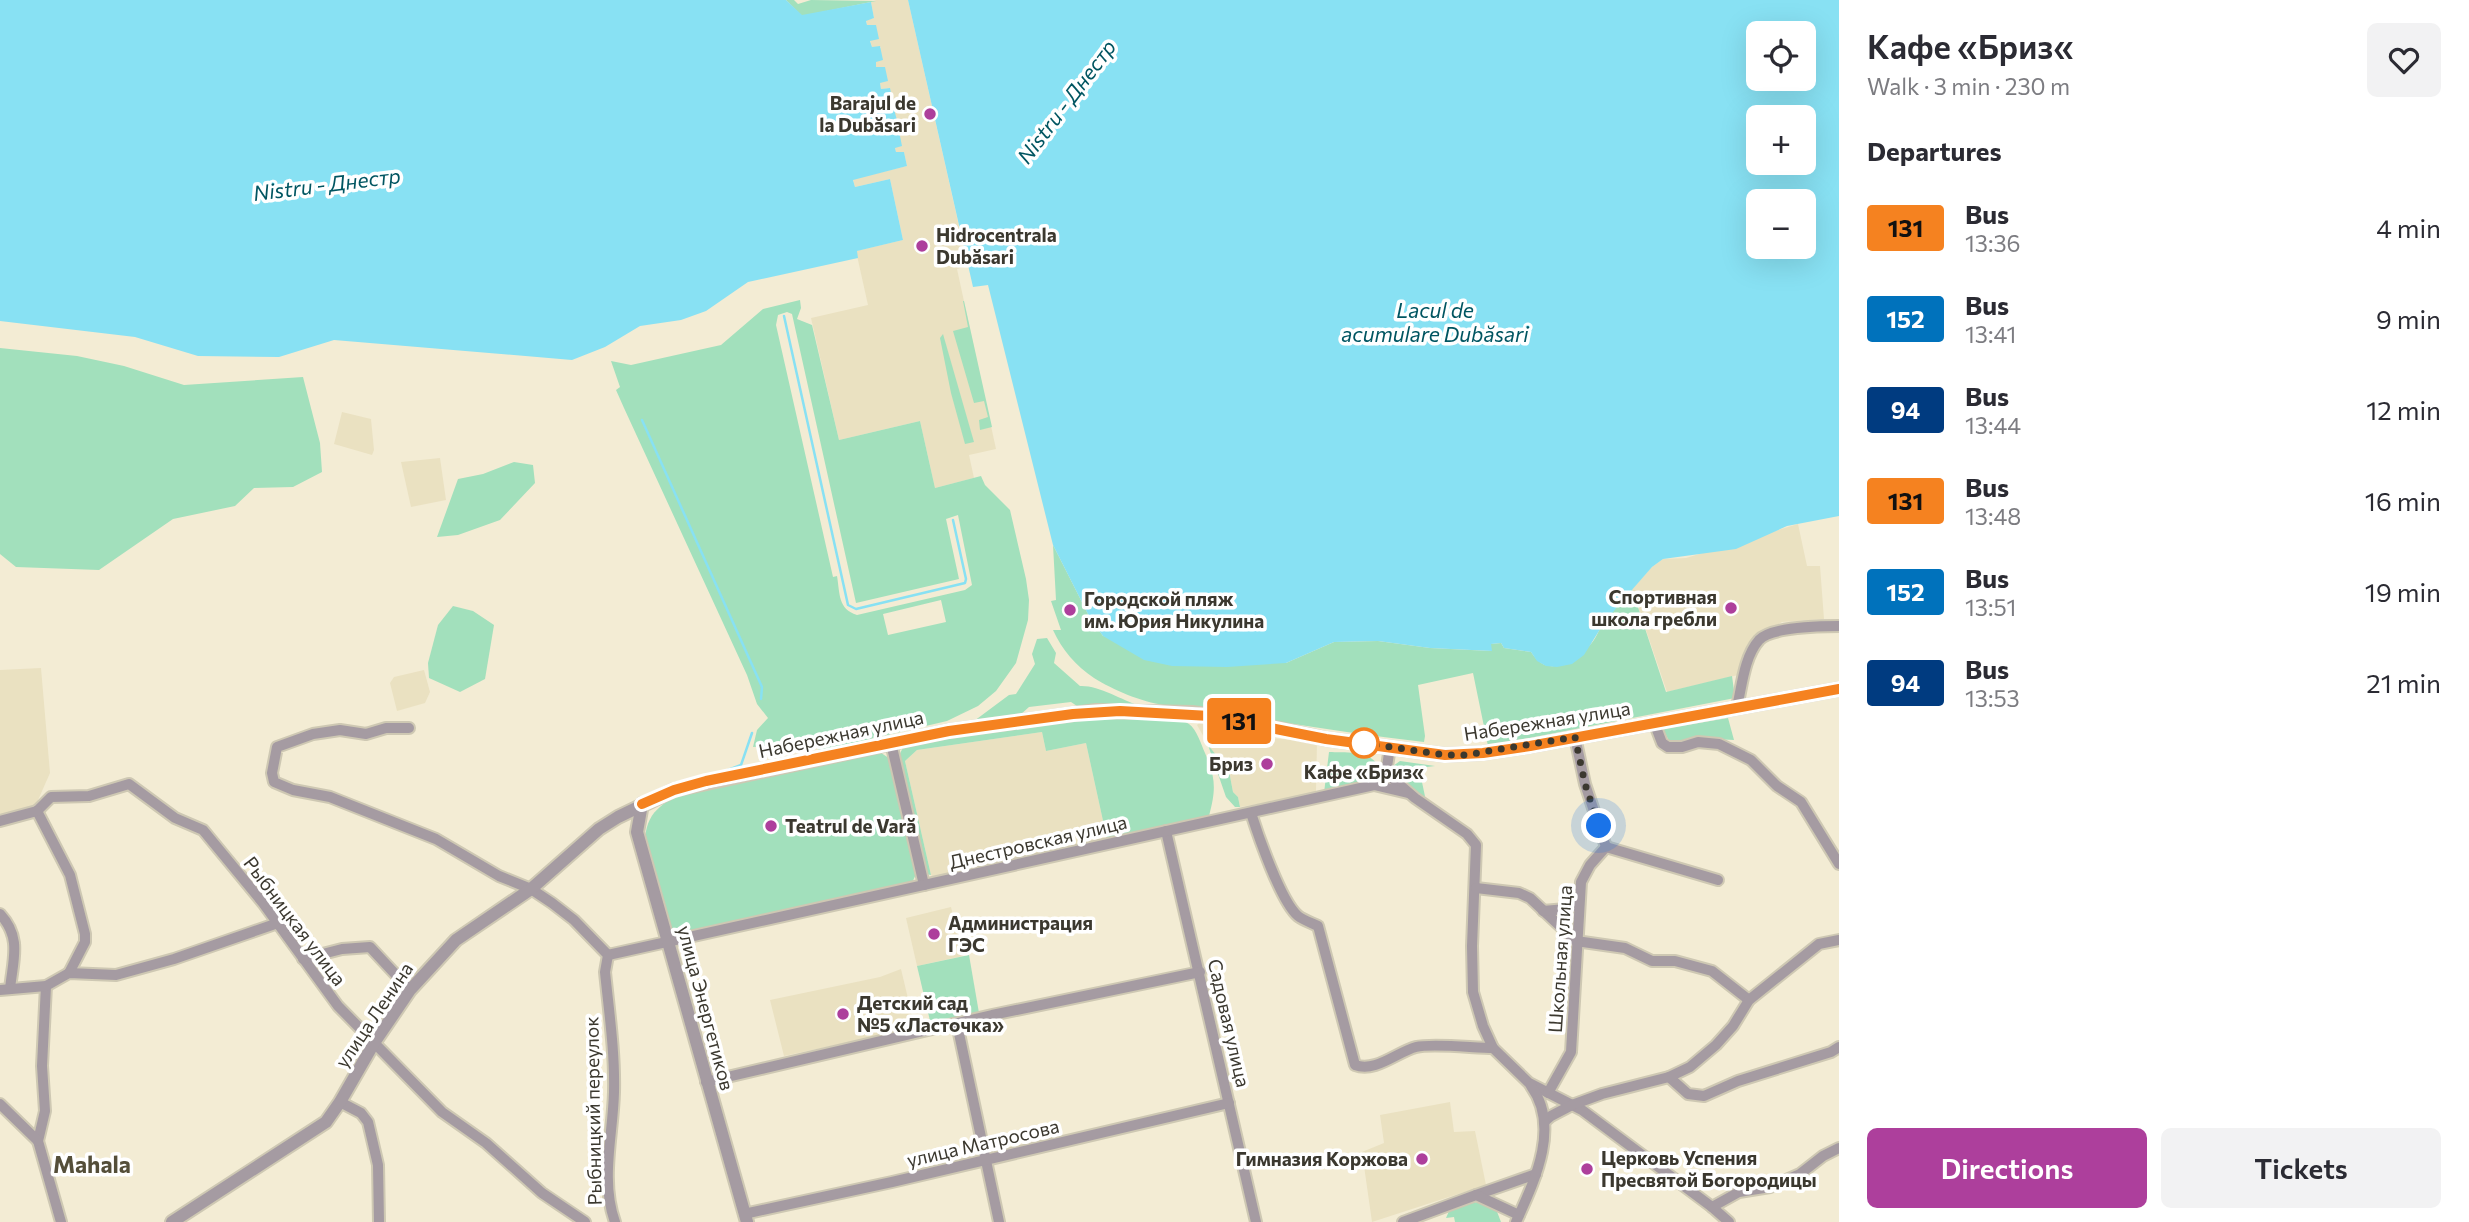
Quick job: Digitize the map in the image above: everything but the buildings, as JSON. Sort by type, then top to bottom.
[{"type":"street","points":[[1737,708],[1750,656],[1759,639],[1770,632],[1839,626]]},
{"type":"street","name":"Набережная улица","points":[[642,804],[674,790],[706,781],[949,731],[1073,714],[1120,711],[1192,713],[1326,739],[1445,755],[1465,755],[1839,689]]},
{"type":"street","points":[[1654,722],[1662,743],[1668,747],[1682,747],[1698,742],[1719,744],[1751,760],[1777,786],[1801,802],[1839,864]]},
{"type":"street","points":[[409,727],[386,728],[366,734],[340,730],[313,734],[277,747],[272,774],[278,785],[330,797],[375,813],[436,839],[499,876],[531,889],[574,920],[608,955]]},
{"type":"street","points":[[1575,737],[1585,784],[1606,847],[1718,880]]},
{"type":"street","points":[[891,743],[924,885]]},
{"type":"street","points":[[1374,785],[1386,773],[1390,747]]},
{"type":"street","points":[[1386,773],[1410,794],[1467,834],[1476,845],[1473,992],[1493,1048],[1529,1083],[1543,1105],[1542,1154],[1517,1219],[1476,1195]]},
{"type":"street","name":"Рыбницкая улица","points":[[37,811],[51,797],[89,796],[129,784],[175,818],[203,830],[278,923],[338,1006],[374,1043],[442,1112],[486,1143],[542,1193],[585,1222]]},
{"type":"street","points":[[1374,785],[1410,794]]},
{"type":"street","name":"Днестровская улица","points":[[608,955],[1374,785]]},
{"type":"street","name":"улица Ленина","points":[[172,1222],[326,1122],[374,1043],[411,990],[456,940],[531,889],[599,829],[642,804]]},
{"type":"street","name":"улица Энергетиков","points":[[642,804],[637,832],[746,1218]]},
{"type":"street","points":[[0,821],[37,811],[70,875],[85,942],[69,973]]},
{"type":"street","points":[[1251,813],[1266,857],[1289,905],[1297,916],[1318,926],[1355,1065],[1361,1068],[1375,1065],[1417,1047],[1493,1048]]},
{"type":"street","name":"Садовая улица","points":[[1166,831],[1256,1222]]},
{"type":"street","name":"Школьная улица","points":[[1548,1093],[1571,1052],[1581,882],[1590,865],[1606,847]]},
{"type":"street","points":[[1476,888],[1519,893],[1530,898],[1576,941],[1625,948],[1652,961],[1675,961],[1712,971],[1749,1000]]},
{"type":"street","points":[[1543,911],[1566,909],[1578,904]]},
{"type":"street","points":[[0,914],[12,929],[16,945],[5,989],[46,986],[69,973],[116,975],[174,959],[278,923]]},
{"type":"street","points":[[1544,1122],[1572,1105],[1602,1094],[1669,1077],[1690,1067],[1733,1026],[1749,1000],[1819,944],[1839,940]]},
{"type":"street","points":[[303,959],[342,949],[370,947],[411,990]]},
{"type":"street","name":"Рыбницкий переулок","points":[[608,955],[605,972],[614,1091],[608,1160],[611,1213],[615,1222]]},
{"type":"street","points":[[706,1082],[1200,972]]},
{"type":"street","points":[[46,986],[42,1066],[45,1111],[38,1141],[61,1222]]},
{"type":"street","points":[[957,1024],[999,1222]]},
{"type":"street","points":[[1669,1077],[1688,1094],[1704,1096],[1738,1081],[1831,1052],[1839,1047]]},
{"type":"street","points":[[1529,1083],[1572,1105],[1629,1144],[1729,1222]]},
{"type":"street","points":[[340,1102],[361,1113],[368,1122],[378,1165],[379,1222]]},
{"type":"street","name":"улица Матросова","points":[[746,1218],[1229,1103]]},
{"type":"street","points":[[0,1104],[38,1141]]},
{"type":"street","points":[[1712,1207],[1739,1192],[1770,1187],[1800,1174],[1823,1156],[1839,1149]]},
{"type":"street","points":[[1403,1222],[1536,1174]]},
{"type":"shaded area","name":"Hidrocentrala Dubăsari","points":[[908,0],[968,266],[957,269],[996,449],[969,455],[974,478],[935,488],[920,421],[839,440],[811,318],[868,305],[856,251],[903,240],[890,179],[855,187],[853,179],[907,166],[904,152],[896,152],[890,126],[894,109],[886,110],[889,88],[881,89],[885,67],[876,68],[875,62],[881,47],[872,47],[870,40],[875,25],[867,25],[866,20],[874,18],[871,2]]},
{"type":"shaded area","points":[[342,412],[371,419],[374,450],[372,455],[334,444]]},
{"type":"shaded area","points":[[440,458],[446,500],[411,507],[401,462]]},
{"type":"shaded area","name":"Спортивная школа гребли","points":[[1798,524],[1807,566],[1820,566],[1824,619],[1782,622],[1751,640],[1738,675],[1667,692],[1632,589],[1663,559],[1686,558]]},
{"type":"shaded area","points":[[41,668],[50,773],[35,807],[0,817],[0,670]]},
{"type":"shaded area","points":[[424,670],[430,692],[425,703],[397,711],[390,683],[394,677]]},
{"type":"shaded area","points":[[1200,722],[1263,733],[1271,738],[1317,742],[1316,791],[1313,795],[1240,807],[1238,797],[1233,792],[1229,771],[1213,753],[1197,725]]},
{"type":"shaded area","points":[[1042,732],[1046,751],[1086,743],[1107,839],[935,878],[931,875],[905,761],[917,750]]},
{"type":"shaded area","points":[[951,907],[963,956],[917,966],[906,918]]},
{"type":"shaded area","name":"Детский сад №5 «Ласточка»","points":[[901,969],[915,1028],[784,1056],[770,1000],[880,977]]},
{"type":"shaded area","name":"Гимназия Коржова","points":[[1450,1102],[1454,1132],[1475,1131],[1486,1185],[1372,1222],[1362,1152],[1384,1143],[1380,1115]]},
{"type":"green space","points":[[786,0],[794,0],[798,4],[811,0],[876,1],[802,16]]},
{"type":"green space","points":[[800,300],[801,308],[797,319],[812,325],[839,440],[920,421],[935,488],[981,476],[985,485],[1010,510],[1026,579],[1028,620],[1016,663],[996,691],[978,706],[947,721],[819,751],[818,747],[806,742],[753,747],[757,730],[768,718],[757,704],[747,675],[616,390],[620,387],[611,361],[631,365],[721,345],[763,309]],"holes":[[[787,312],[792,314],[856,603],[959,579],[946,519],[958,515],[972,585],[965,590],[857,615],[843,605],[837,576],[833,577],[776,325],[778,315]],[[941,600],[946,622],[888,635],[883,614]]]},
{"type":"green space","points":[[963,301],[992,427],[980,430],[979,420],[988,417],[984,401],[974,403],[953,331],[968,327]]},
{"type":"green space","points":[[943,334],[974,442],[965,444],[940,338]]},
{"type":"green space","points":[[0,348],[77,356],[124,366],[184,385],[303,377],[320,443],[322,472],[293,487],[254,488],[235,506],[173,519],[99,570],[16,567],[0,554]]},
{"type":"green space","points":[[514,462],[533,465],[535,483],[500,520],[458,535],[437,537],[458,479],[483,474]]},
{"type":"green space","points":[[1053,545],[1090,618],[1103,636],[1286,663],[1334,642],[1378,641],[1430,648],[1491,651],[1491,644],[1501,643],[1504,648],[1531,652],[1545,665],[1559,665],[1591,644],[1607,619],[1632,589],[1666,692],[1732,676],[1735,698],[1488,746],[1473,673],[1418,685],[1424,742],[1155,703],[1128,695],[1094,678],[1065,651],[1053,630],[1061,630],[1051,601],[1056,600]]},
{"type":"green space","points":[[453,606],[473,611],[494,625],[485,679],[460,692],[429,678],[428,663],[438,625]]},
{"type":"green space","points":[[1047,638],[1056,653],[1054,663],[1080,686],[1102,690],[1140,706],[1080,708],[1071,702],[1029,707],[1019,716],[970,724],[1009,695],[1016,694],[1035,664],[1032,654],[1037,639]]},
{"type":"green space","points":[[1092,715],[1158,717],[1189,724],[1198,737],[1213,777],[1214,791],[1209,816],[1107,839],[1086,743],[1046,751],[1042,732],[917,750],[905,761],[931,875],[925,874],[899,759],[904,747],[911,742]]},
{"type":"green space","points":[[1728,718],[1734,740],[1695,738],[1670,743],[1663,729]]},
{"type":"green space","points":[[1208,745],[1229,771],[1233,792],[1238,797],[1240,807],[1235,807],[1226,797]]},
{"type":"green space","points":[[877,750],[890,759],[916,874],[912,883],[677,938],[671,934],[645,842],[648,823],[663,804],[687,793]]},
{"type":"green space","points":[[1329,752],[1367,756],[1378,765],[1380,773],[1374,781],[1324,793]]},
{"type":"green space","points":[[1400,761],[1435,766],[1419,768],[1426,801],[1398,778],[1393,766]]},
{"type":"green space","points":[[969,955],[979,1013],[931,1025],[917,966]]},
{"type":"green space","points":[[1472,1202],[1484,1203],[1496,1209],[1501,1222],[1455,1222],[1454,1217],[1446,1218],[1449,1211]]},
{"type":"water","name":"Nistru - Днестр","points":[[0,0],[786,0],[802,15],[871,2],[874,18],[866,21],[867,25],[876,25],[879,39],[870,41],[872,47],[880,46],[883,60],[876,62],[876,67],[885,67],[888,81],[880,83],[881,89],[890,88],[893,103],[885,105],[886,110],[894,109],[898,124],[890,126],[891,132],[899,131],[902,146],[895,148],[896,152],[904,152],[907,166],[853,180],[855,187],[890,179],[903,240],[857,251],[858,258],[748,282],[706,311],[681,320],[640,326],[605,347],[572,360],[334,340],[279,357],[198,356],[135,337],[0,321]]},
{"type":"water","name":"Lacul de acumulare Dubăsari","points":[[908,0],[1839,0],[1839,516],[1787,526],[1736,549],[1663,559],[1652,567],[1617,607],[1584,655],[1572,664],[1546,666],[1537,661],[1531,652],[1504,648],[1501,643],[1491,644],[1492,651],[1430,648],[1378,641],[1334,642],[1286,663],[1227,667],[1172,666],[1144,660],[1103,636],[1090,618],[1053,545],[988,285],[973,287]]},
{"type":"waterway","points":[[784,316],[848,605],[856,609],[965,583],[953,520]]},
{"type":"waterway","points":[[642,420],[762,687],[761,699]]},
{"type":"waterway","points":[[728,770],[741,765],[752,733]]},
{"type":"bus line","name":"131","points":[[642,804],[674,790],[706,781],[949,731],[1073,714],[1120,711],[1192,713],[1326,739],[1445,755],[1465,755],[1530,746],[1839,689]]},
{"type":"place","name":"Barajul de la Dubăsari","points":[[930,114]]},
{"type":"place","name":"Hidrocentrala Dubăsari","points":[[922,246]]},
{"type":"place","name":"Спортивная школа гребли","points":[[1731,608]]},
{"type":"place","name":"Городской пляж им. Юрия Никулина","points":[[1070,610]]},
{"type":"place","name":"Кафе «Бриз«","points":[[1364,743]]},
{"type":"place","name":"Бриз","points":[[1267,764]]},
{"type":"place","name":"Teatrul de Vară","points":[[771,826]]},
{"type":"place","name":"Администрация ГЭС","points":[[934,934]]},
{"type":"place","name":"Детский сад №5 «Ласточка»","points":[[843,1014]]},
{"type":"place","name":"Гимназия Коржова","points":[[1422,1159]]},
{"type":"place","name":"Церковь Успения Пресвятой Богородицы","points":[[1587,1169]]},
{"type":"district","name":"Mahala","points":[[92,1165]]},
{"type":"route","points":[[1364,743],[1445,755],[1465,755],[1575,737],[1585,784],[1599,826]]}]
